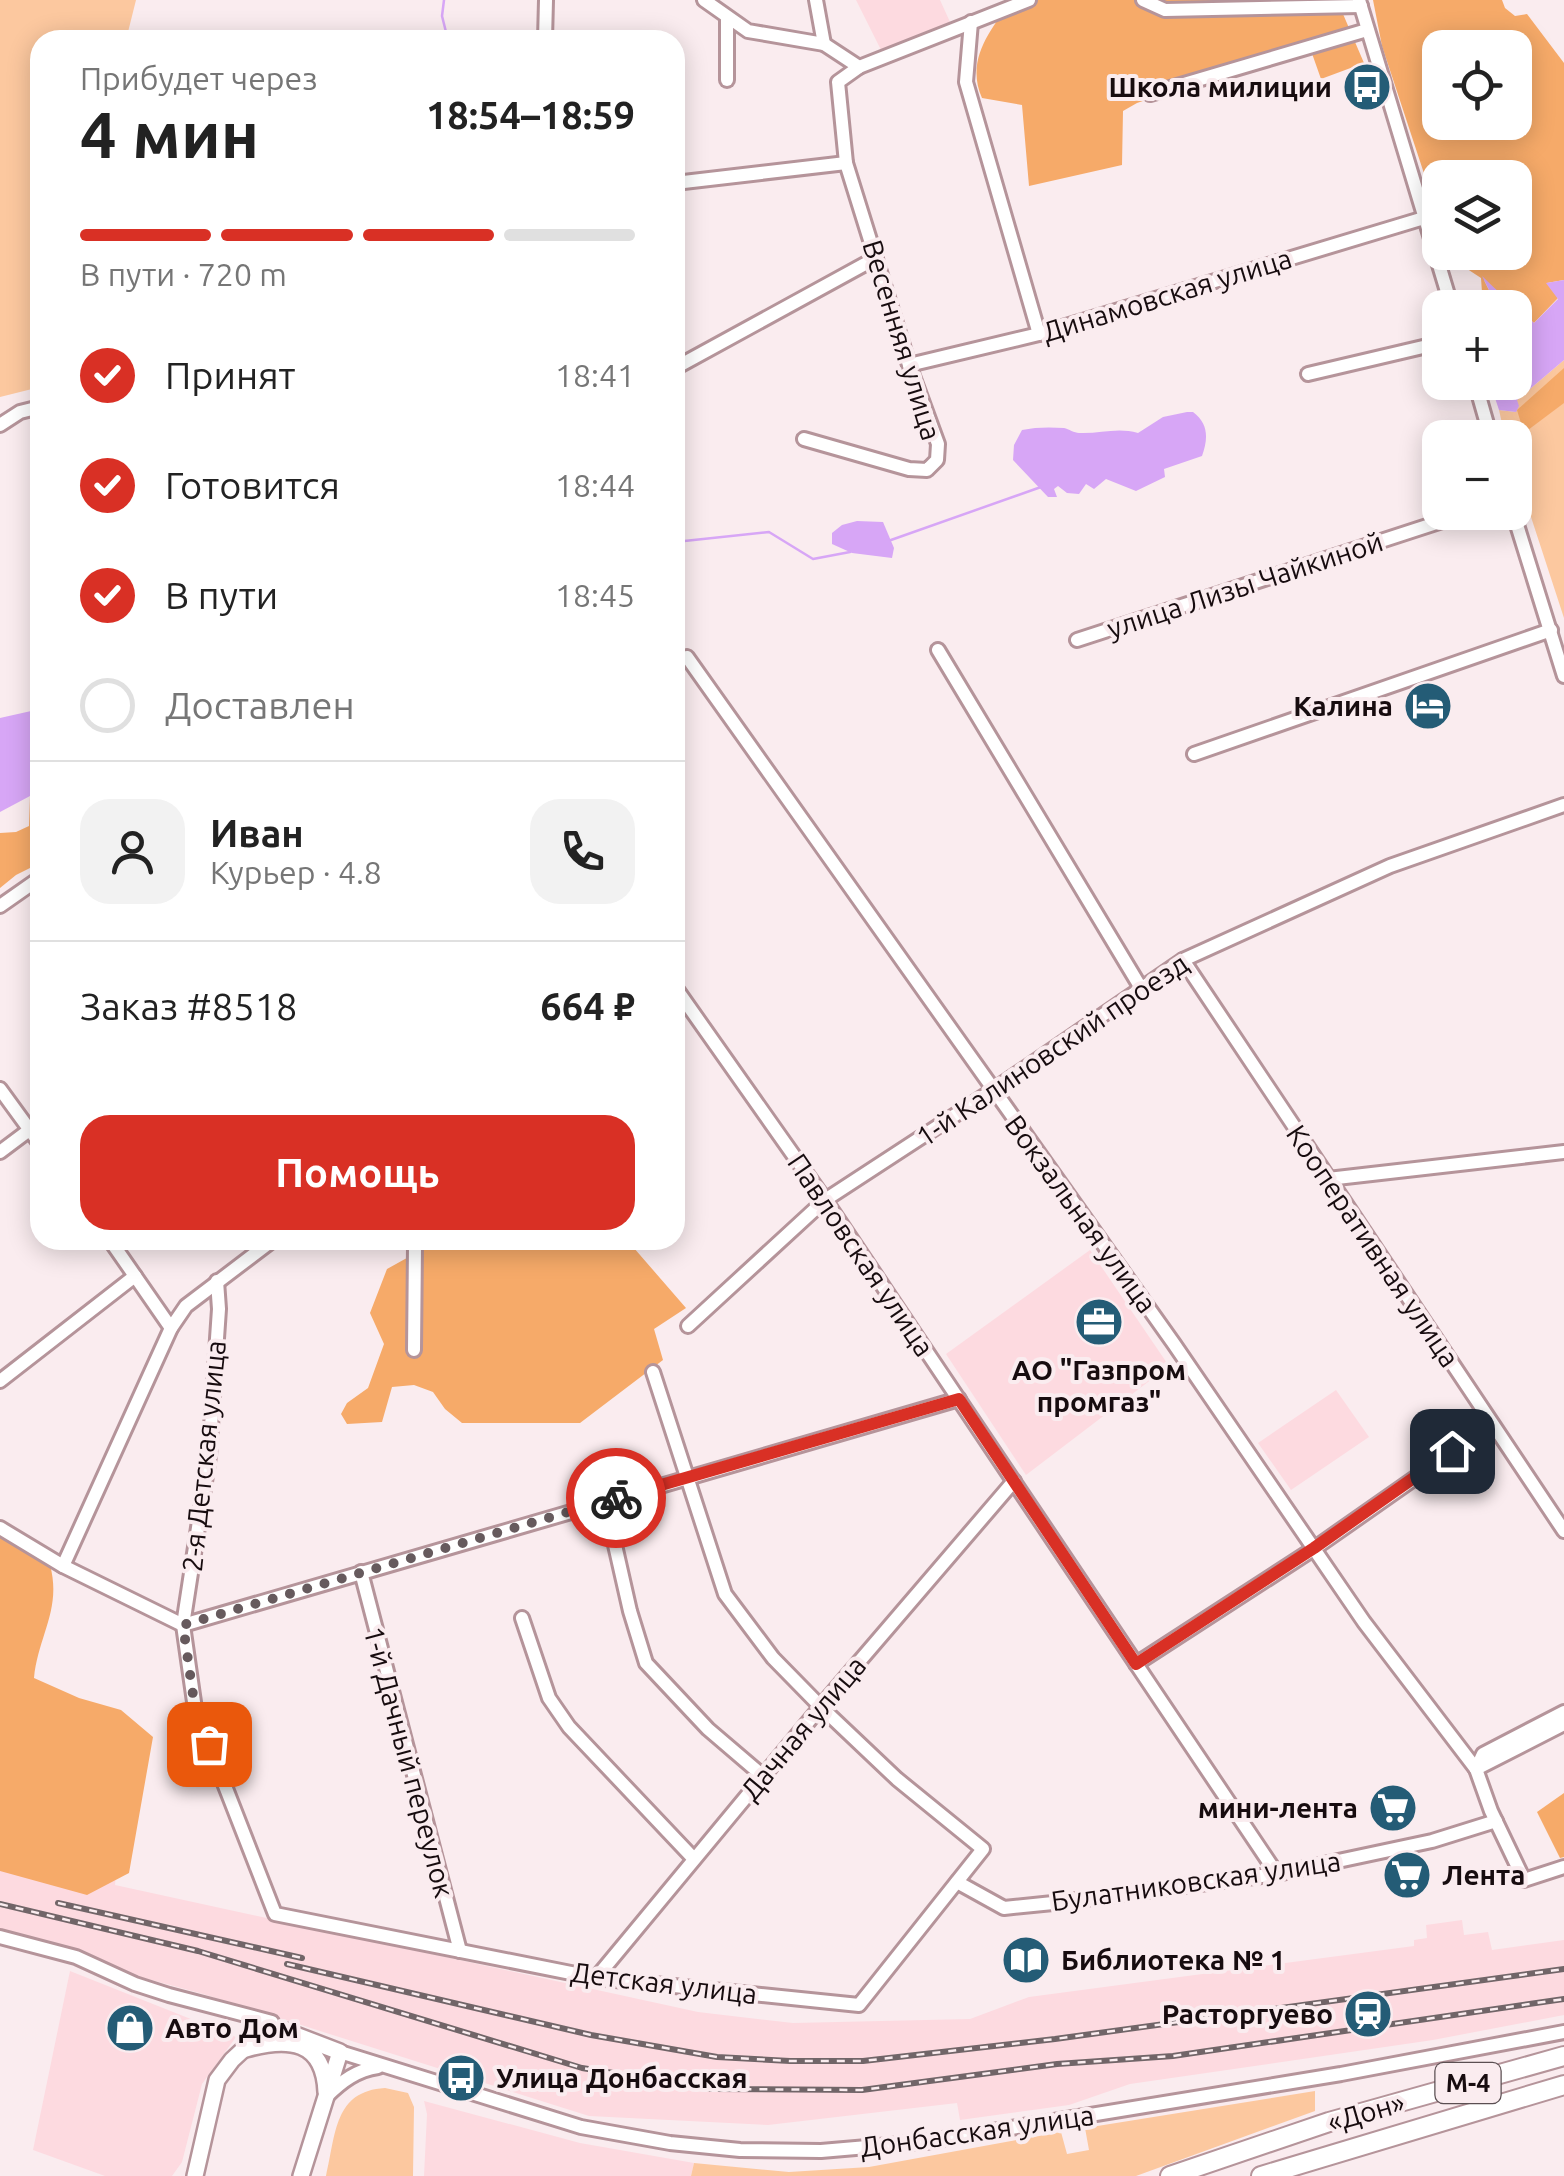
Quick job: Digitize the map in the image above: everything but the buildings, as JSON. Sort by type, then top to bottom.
[{"type":"highway","name":"«Дон»","points":[[1170,2176],[1329,2122],[1564,2056]]},
{"type":"highway","name":"«Дон»","points":[[1261,2176],[1564,2084]]},
{"type":"main road","points":[[197,2172],[217,2080],[242,2050],[269,2034],[304,2047],[333,2050],[326,2098],[302,2176]]},
{"type":"main road","name":"Донбасская улица","points":[[269,2034],[333,2050]]},
{"type":"main road","points":[[304,2047],[320,2062],[326,2098]]},
{"type":"street","points":[[545,30],[546,0]]},
{"type":"street","points":[[704,0],[748,31],[824,44],[859,68],[1029,0]]},
{"type":"street","points":[[816,0],[824,44]]},
{"type":"street","points":[[1143,0],[1165,10],[1360,3],[1422,211]]},
{"type":"street","points":[[726,18],[727,80]]},
{"type":"street","points":[[971,22],[966,82],[1039,334]]},
{"type":"street","points":[[1150,94],[1367,30]]},
{"type":"street","name":"Весенняя улица","points":[[804,438],[910,469],[927,470],[936,460],[938,444],[846,163],[838,82],[859,68]]},
{"type":"street","points":[[685,182],[846,163]]},
{"type":"street","name":"Динамовская улица","points":[[909,365],[1039,334],[1422,219]]},
{"type":"street","points":[[685,363],[876,258]]},
{"type":"street","points":[[1308,374],[1422,347]]},
{"type":"street","points":[[0,425],[30,410]]},
{"type":"street","name":"улица Лизы Чайкиной","points":[[1077,640],[1422,528]]},
{"type":"street","points":[[1519,530],[1564,676]]},
{"type":"street","points":[[1194,754],[1551,630]]},
{"type":"street","points":[[938,650],[1141,988]]},
{"type":"street","name":"Вокзальная улица","points":[[687,657],[1174,1344],[1364,1622],[1476,1769],[1524,1880],[1564,1866]]},
{"type":"street","name":"1-й Калиновский проезд","points":[[688,1326],[826,1200],[1183,960],[1390,866],[1564,805]]},
{"type":"street","points":[[0,906],[30,885]]},
{"type":"street","name":"Кооперативная улица","points":[[1183,960],[1564,1531]]},
{"type":"street","name":"Павловская улица","points":[[685,1002],[826,1200],[1278,1874]]},
{"type":"street","points":[[0,1089],[30,1121]]},
{"type":"street","points":[[0,1152],[30,1130]]},
{"type":"street","points":[[1328,1179],[1564,1152]]},
{"type":"street","points":[[117,1250],[171,1329]]},
{"type":"street","points":[[62,1566],[171,1329],[186,1306],[259,1250]]},
{"type":"street","points":[[414,1350],[415,1250]]},
{"type":"street","points":[[0,1381],[136,1276]]},
{"type":"street","name":"2-я Детская улица","points":[[217,1281],[220,1309],[209,1456],[183,1625],[195,1709],[275,1914]]},
{"type":"street","points":[[653,1372],[725,1594],[773,1658],[821,1706]]},
{"type":"street","points":[[0,1528],[62,1566],[183,1625],[959,1399]]},
{"type":"street","points":[[1136,1664],[1314,1548],[1492,1424]]},
{"type":"street","name":"Дачная улица","points":[[596,1978],[1014,1481]]},
{"type":"street","points":[[605,1501],[646,1663],[708,1729],[763,1776]]},
{"type":"street","name":"1-й Дачный переулок","points":[[361,1572],[460,1951]]},
{"type":"street","points":[[522,1618],[549,1698],[569,1728],[694,1858]]},
{"type":"street","name":"Детская улица","points":[[275,1914],[596,1978],[859,2005],[983,1849],[897,1779],[821,1706]]},
{"type":"street","points":[[1476,1769],[1484,1754],[1564,1712]]},
{"type":"street","points":[[1476,1769],[1564,1724]]},
{"type":"street","name":"Булатниковская улица","points":[[956,1882],[1004,1908],[1278,1874],[1432,1841],[1496,1821]]},
{"type":"street","name":"Донбасская улица","points":[[0,1937],[76,1957],[136,1984],[233,2011],[269,2034]]},
{"type":"street","name":"Донбасская улица","points":[[333,2050],[581,2127],[670,2143],[821,2152],[926,2142],[1341,2074],[1564,2032]]},
{"type":"street","points":[[326,2098],[356,2073],[383,2066]]},
{"type":"shaded area","points":[[0,0],[136,0],[128,30],[30,30],[30,390],[0,397]]},
{"type":"shaded area","points":[[856,0],[940,0],[950,22],[882,52]]},
{"type":"shaded area","points":[[1013,0],[1337,0],[1364,63],[1321,79],[1309,45],[1137,103],[1123,111],[1122,165],[1029,186],[1022,105],[982,98],[978,84],[983,45]]},
{"type":"shaded area","points":[[1373,0],[1502,0],[1515,16],[1527,14],[1564,63],[1564,280],[1547,283],[1558,298],[1534,323],[1532,290],[1496,290],[1484,280],[1489,290],[1482,290],[1481,278],[1469,270],[1532,270],[1532,160],[1422,160],[1422,167],[1382,46]]},
{"type":"shaded area","points":[[1564,280],[1564,360],[1532,387],[1532,321],[1558,299],[1546,283]]},
{"type":"shaded area","points":[[1564,360],[1564,618],[1532,520],[1532,420],[1501,420],[1499,410],[1516,412],[1517,400],[1532,400],[1532,387]]},
{"type":"shaded area","points":[[1564,368],[1564,403],[1532,427],[1532,420],[1520,420],[1517,410]]},
{"type":"shaded area","points":[[1496,400],[1517,400],[1516,412],[1499,410]]},
{"type":"shaded area","points":[[1193,412],[1204,427],[1202,456],[1164,469],[1165,477],[1136,491],[1106,479],[1094,489],[1086,484],[1079,494],[1067,493],[1058,486],[1054,489],[1057,497],[1048,497],[1013,460],[1014,445],[1022,430],[1054,427],[1079,433],[1138,433],[1163,417]]},
{"type":"shaded area","points":[[857,521],[883,522],[894,548],[892,558],[852,553],[832,544],[832,533]]},
{"type":"shaded area","points":[[30,711],[30,796],[0,812],[0,718]]},
{"type":"shaded area","points":[[30,796],[30,868],[0,888],[0,833],[29,826]]},
{"type":"shaded area","points":[[418,1250],[636,1250],[686,1308],[654,1329],[663,1360],[580,1423],[462,1423],[433,1392],[414,1385],[392,1387],[382,1422],[347,1424],[341,1414],[347,1403],[368,1388],[384,1344],[370,1313],[387,1269]]},
{"type":"shaded area","points":[[1090,1250],[1169,1366],[1026,1475],[946,1354]]},
{"type":"shaded area","points":[[1336,1390],[1369,1437],[1291,1490],[1258,1443]]},
{"type":"shaded area","points":[[0,1535],[50,1565],[53,1595],[34,1678],[79,1698],[121,1710],[153,1737],[129,1873],[87,1895],[0,1871]]},
{"type":"shaded area","points":[[1564,1793],[1564,1857],[1560,1858],[1537,1812]]},
{"type":"shaded area","points":[[0,1858],[116,1873],[115,1885],[698,2012],[793,2023],[970,2019],[1029,1997],[1414,1946],[1414,1940],[1427,1938],[1426,1925],[1462,1920],[1464,1935],[1488,1932],[1492,1950],[1564,1940],[1564,2015],[1433,2040],[1130,2084],[1069,2105],[960,2120],[957,2103],[768,2125],[589,2116],[203,1994],[0,1939]]},
{"type":"shaded area","points":[[70,1971],[236,2037],[202,2084],[182,2162],[172,2176],[105,2176],[33,2150]]},
{"type":"shaded area","points":[[385,2088],[408,2093],[414,2107],[413,2176],[326,2176],[336,2130],[347,2106],[368,2091]]},
{"type":"shaded area","points":[[1315,2091],[1315,2111],[1136,2176],[691,2176],[694,2163],[789,2172],[869,2167],[1061,2132],[1067,2154],[1089,2150],[1085,2128]]},
{"type":"shaded area","points":[[424,2101],[580,2143],[694,2163],[691,2176],[424,2176]]},
{"type":"waterway","points":[[444,0],[446,30]]},
{"type":"waterway","points":[[891,540],[1041,487]]},
{"type":"waterway","points":[[685,541],[769,532],[813,559],[850,552]]},
{"type":"railway","points":[[58,1903],[302,1958]]},
{"type":"railway","points":[[0,1904],[198,1951],[582,2068],[713,2089],[862,2090],[1057,2064],[1173,2056],[1564,1999]]},
{"type":"railway","points":[[287,1964],[591,2035],[717,2057],[790,2061],[863,2061],[1055,2039],[1564,1969]]},
{"type":"way so far","points":[[209,1744],[195,1709],[183,1625],[616,1498]]},
{"type":"place","name":"Школа милиции","points":[[1367,87]]},
{"type":"place","name":"Калина","points":[[1428,706]]},
{"type":"place","name":"АО \"Газпром промгаз\"","points":[[1099,1322]]},
{"type":"place","name":"мини-лента","points":[[1393,1808]]},
{"type":"place","name":"Лента","points":[[1407,1875]]},
{"type":"place","name":"Библиотека № 1","points":[[1026,1960]]},
{"type":"place","name":"Расторгуево","points":[[1368,2014]]},
{"type":"place","name":"Авто Дом","points":[[130,2028]]},
{"type":"place","name":"Улица Донбасская","points":[[461,2078]]},
{"type":"route","points":[[616,1498],[959,1399],[1136,1664],[1314,1548],[1452,1451]]}]
